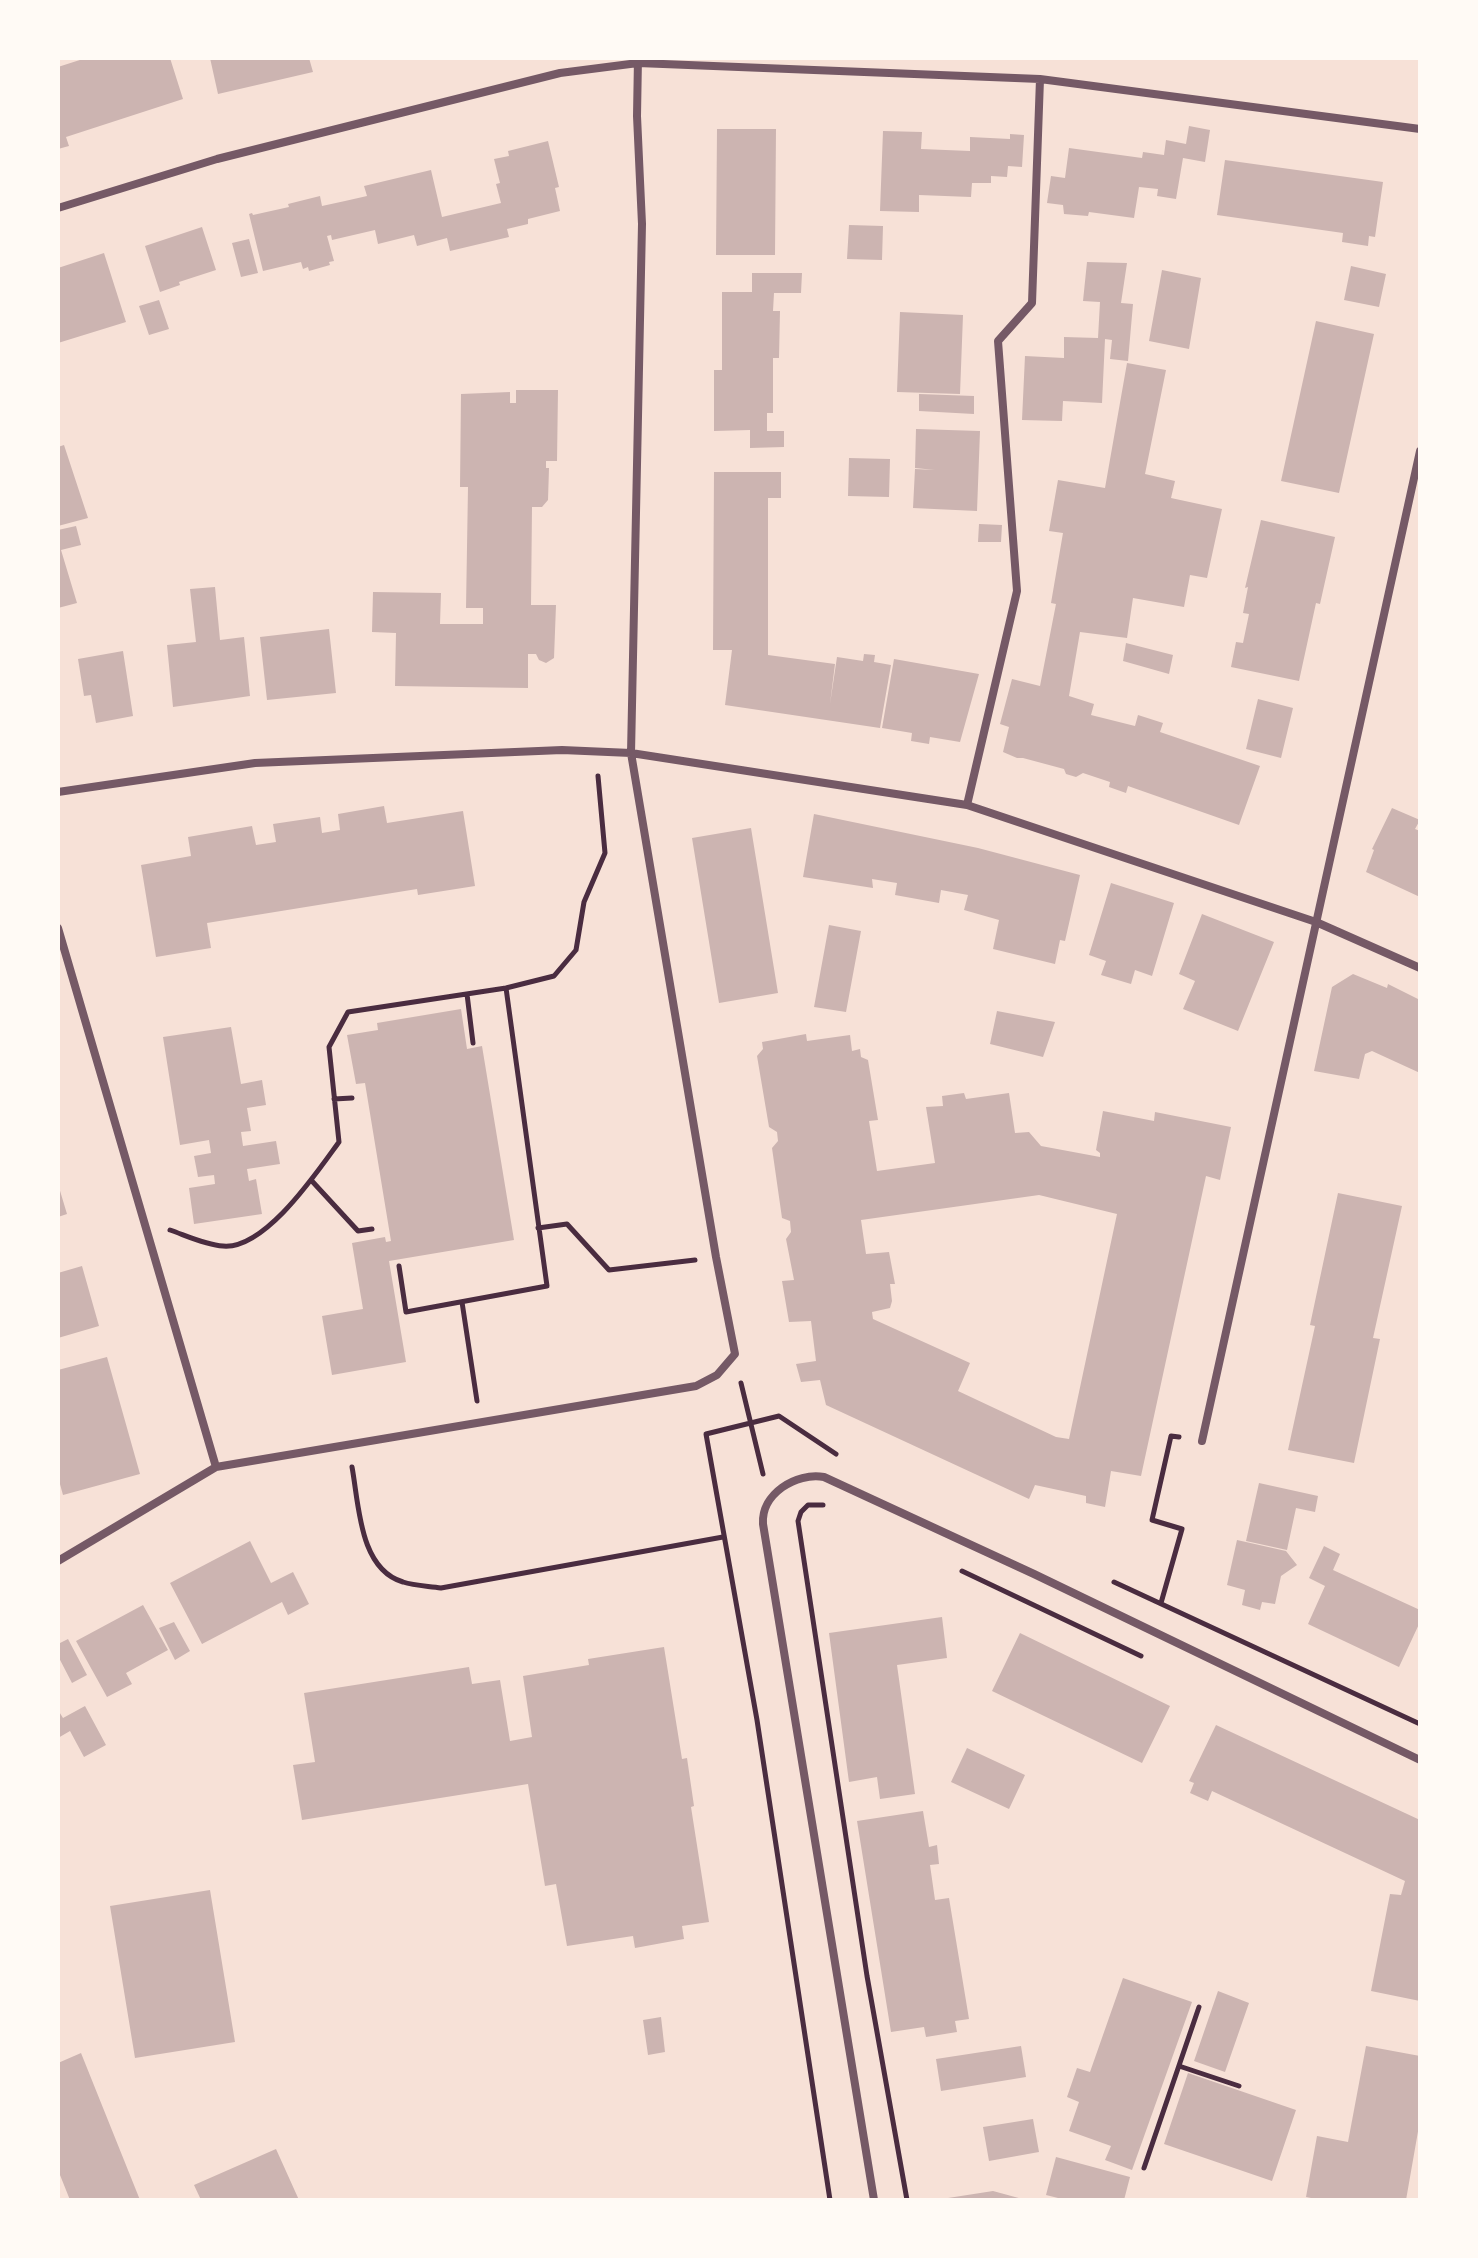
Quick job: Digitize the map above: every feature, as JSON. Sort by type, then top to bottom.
[{"type":"street","points":[[58,1561],[216,1467],[696,1386],[717,1375],[735,1354],[631,753],[642,224],[638,60]]},
{"type":"street","points":[[58,208],[217,159],[545,76],[638,60],[1040,79],[1420,129]]},
{"type":"street","points":[[967,805],[1017,591],[998,341],[1032,303],[1040,79]]},
{"type":"street","points":[[1202,1441],[1420,451]]},
{"type":"street","points":[[58,792],[255,763],[562,750],[631,753],[967,805],[1316,922],[1420,968]]},
{"type":"street","points":[[58,928],[216,1467]]},
{"type":"street","points":[[874,2200],[763,1524],[762,1512],[792,1480],[809,1475],[824,1477],[1034,1574],[1420,1760]]},
{"type":"path","points":[[198,1240],[225,1247],[243,1243],[264,1230],[311,1180],[339,1142],[329,1047],[348,1012],[506,988],[554,976],[576,950],[584,902],[605,853],[595,751]]},
{"type":"path","points":[[399,1266],[406,1312],[547,1286],[506,988]]},
{"type":"path","points":[[467,994],[473,1043]]},
{"type":"path","points":[[334,1099],[352,1098]]},
{"type":"path","points":[[311,1180],[358,1231],[372,1229]]},
{"type":"path","points":[[538,1228],[567,1224],[609,1270],[716,1257]]},
{"type":"path","points":[[462,1302],[481,1422]]},
{"type":"path","points":[[735,1354],[770,1500]]},
{"type":"path","points":[[830,2200],[759,1735],[706,1434],[779,1416],[848,1460]]},
{"type":"path","points":[[1161,1603],[1182,1529],[1152,1520],[1171,1436],[1202,1441]]},
{"type":"path","points":[[349,1446],[366,1542],[385,1573],[402,1582],[441,1588],[723,1537]]},
{"type":"path","points":[[826,1505],[808,1505],[798,1521],[867,1976],[907,2200]]},
{"type":"path","points":[[952,1566],[1151,1661]]},
{"type":"path","points":[[1105,1578],[1420,1724]]},
{"type":"path","points":[[1144,2168],[1199,2007]]},
{"type":"path","points":[[1179,2066],[1239,2086]]},
{"type":"building","points":[[86,58],[170,58],[183,99],[66,137],[69,146],[58,149],[58,67]]},
{"type":"building","points":[[210,58],[309,58],[313,72],[218,94]]},
{"type":"building","points":[[1189,126],[1210,130],[1205,162],[1183,158],[1176,199],[1157,196],[1158,189],[1139,187],[1134,218],[1089,212],[1088,216],[1064,214],[1063,205],[1047,203],[1051,176],[1065,178],[1069,148],[1142,158],[1143,152],[1164,155],[1166,140],[1186,144]]},
{"type":"building","points":[[717,129],[776,129],[775,255],[716,255]]},
{"type":"building","points":[[883,131],[922,132],[921,149],[970,151],[970,137],[1010,139],[1010,134],[1024,135],[1022,167],[1008,166],[1007,177],[991,176],[991,183],[972,183],[971,197],[919,195],[919,212],[880,211]]},
{"type":"building","points":[[548,141],[559,187],[555,188],[560,211],[528,219],[528,224],[507,229],[509,237],[450,251],[447,238],[417,246],[414,235],[378,244],[375,230],[332,240],[331,235],[327,236],[334,261],[329,262],[330,265],[309,271],[308,267],[303,269],[301,262],[263,271],[249,214],[289,207],[288,204],[320,196],[322,206],[367,196],[364,186],[431,170],[442,217],[501,203],[494,159],[509,156],[508,151]]},
{"type":"building","points":[[1225,160],[1383,182],[1375,237],[1369,236],[1368,246],[1342,242],[1343,233],[1217,215]]},
{"type":"building","points":[[849,225],[883,226],[882,260],[847,259]]},
{"type":"building","points":[[202,227],[216,270],[160,292],[145,246]]},
{"type":"building","points":[[249,239],[258,273],[241,277],[232,243]]},
{"type":"building","points":[[104,253],[126,322],[58,343],[58,268]]},
{"type":"building","points":[[1087,262],[1127,263],[1121,303],[1133,304],[1128,361],[1110,359],[1112,340],[1105,339],[1102,403],[1063,401],[1062,421],[1022,420],[1025,356],[1064,358],[1064,337],[1098,338],[1100,302],[1083,301]]},
{"type":"building","points":[[1351,266],[1386,274],[1379,307],[1344,300]]},
{"type":"building","points":[[1162,270],[1201,278],[1189,349],[1149,341]]},
{"type":"building","points":[[752,273],[802,273],[801,293],[774,293],[773,311],[780,311],[779,358],[773,358],[773,413],[767,413],[767,431],[784,431],[784,447],[750,448],[750,430],[714,431],[714,370],[722,370],[722,292],[752,292]]},
{"type":"building","points":[[159,300],[169,329],[149,335],[139,306]]},
{"type":"building","points":[[900,312],[963,315],[960,394],[897,392]]},
{"type":"building","points":[[1316,321],[1374,334],[1339,493],[1281,481]]},
{"type":"building","points":[[1127,363],[1166,370],[1145,474],[1175,481],[1171,498],[1222,509],[1207,578],[1190,575],[1184,607],[1133,598],[1127,638],[1080,632],[1069,696],[1094,704],[1091,715],[1135,726],[1138,715],[1163,723],[1160,732],[1260,766],[1239,825],[1128,786],[1126,793],[1109,787],[1110,782],[1083,773],[1076,777],[1066,774],[1064,769],[1003,752],[1009,727],[1000,724],[1012,679],[1040,686],[1056,604],[1051,603],[1063,533],[1049,531],[1058,480],[1105,488]]},
{"type":"building","points":[[516,390],[558,390],[557,461],[546,461],[546,468],[549,468],[548,500],[542,507],[532,507],[531,605],[556,605],[554,658],[546,663],[539,660],[536,654],[528,654],[528,688],[395,686],[396,633],[372,632],[373,592],[441,593],[440,624],[483,624],[483,608],[466,608],[468,487],[460,487],[461,394],[510,392],[510,403],[516,403]]},
{"type":"building","points":[[919,394],[974,396],[974,414],[919,411]]},
{"type":"building","points":[[916,429],[980,431],[977,511],[913,508],[915,469],[935,470],[915,468]]},
{"type":"building","points":[[64,445],[88,518],[58,526],[58,447]]},
{"type":"building","points":[[849,458],[890,459],[889,497],[848,496]]},
{"type":"building","points":[[714,472],[781,472],[781,498],[768,498],[768,655],[835,664],[830,704],[837,657],[863,661],[864,654],[875,655],[874,662],[891,665],[880,728],[725,705],[732,650],[713,650]]},
{"type":"building","points":[[1261,520],[1335,537],[1320,604],[1316,603],[1299,681],[1231,667],[1236,642],[1243,643],[1249,614],[1243,613],[1248,587],[1245,588]]},
{"type":"building","points":[[979,524],[1002,525],[1001,542],[978,542]]},
{"type":"building","points":[[76,526],[81,545],[61,550],[77,603],[58,608],[58,530]]},
{"type":"building","points":[[215,587],[220,640],[244,637],[250,696],[173,707],[167,645],[196,642],[190,589]]},
{"type":"building","points":[[329,629],[336,693],[267,700],[260,637]]},
{"type":"building","points":[[1126,643],[1173,655],[1169,674],[1123,661]]},
{"type":"building","points":[[123,651],[133,716],[96,723],[91,695],[84,696],[78,659]]},
{"type":"building","points":[[894,659],[979,674],[960,742],[930,737],[929,744],[911,741],[912,733],[882,728]]},
{"type":"building","points":[[1258,699],[1293,708],[1281,758],[1246,749]]},
{"type":"building","points":[[384,806],[387,823],[463,811],[475,886],[418,895],[417,889],[207,923],[211,948],[156,957],[141,865],[191,856],[188,837],[252,826],[256,845],[276,842],[273,824],[320,817],[322,833],[340,830],[338,814]]},
{"type":"building","points":[[1392,808],[1420,820],[1415,829],[1420,831],[1420,897],[1366,872],[1372,849]]},
{"type":"building","points":[[814,814],[978,848],[1080,875],[1065,941],[1060,940],[1055,964],[993,949],[999,920],[964,910],[968,895],[941,890],[939,903],[895,895],[897,883],[872,879],[873,888],[803,877]]},
{"type":"building","points":[[751,828],[778,993],[719,1003],[692,838]]},
{"type":"building","points":[[1111,883],[1174,903],[1152,976],[1135,970],[1131,984],[1101,975],[1106,961],[1089,955]]},
{"type":"building","points":[[1202,914],[1274,942],[1238,1031],[1183,1009],[1195,981],[1179,974]]},
{"type":"building","points":[[829,925],[861,931],[846,1012],[814,1007]]},
{"type":"building","points":[[1353,974],[1387,988],[1388,984],[1420,1000],[1420,1073],[1372,1051],[1365,1054],[1359,1079],[1314,1071],[1332,987]]},
{"type":"building","points":[[461,1009],[467,1049],[482,1046],[514,1240],[389,1261],[406,1362],[332,1375],[322,1316],[363,1309],[352,1243],[385,1237],[386,1242],[391,1241],[365,1083],[356,1084],[347,1035],[378,1030],[377,1023]]},
{"type":"building","points":[[997,1011],[1055,1022],[1043,1057],[990,1044]]},
{"type":"building","points":[[231,1027],[241,1084],[262,1080],[266,1105],[247,1108],[251,1131],[241,1132],[243,1146],[276,1141],[280,1164],[247,1169],[249,1181],[256,1179],[262,1214],[194,1224],[189,1188],[215,1184],[214,1175],[198,1177],[194,1156],[211,1153],[209,1140],[180,1145],[163,1037]]},
{"type":"building","points":[[806,1034],[807,1041],[850,1035],[852,1051],[860,1049],[861,1057],[868,1060],[878,1120],[869,1121],[877,1171],[935,1163],[926,1107],[943,1106],[942,1096],[964,1093],[966,1099],[1009,1093],[1015,1133],[1029,1132],[1041,1146],[1100,1157],[1096,1150],[1103,1111],[1154,1121],[1155,1112],[1231,1127],[1220,1180],[1206,1176],[1141,1476],[1111,1471],[1105,1507],[1086,1503],[1086,1496],[1035,1485],[1029,1499],[826,1405],[820,1380],[801,1382],[796,1364],[816,1361],[811,1321],[789,1322],[782,1281],[794,1280],[786,1239],[791,1232],[790,1221],[782,1218],[772,1148],[778,1141],[777,1132],[769,1127],[757,1056],[763,1049],[762,1042]],"holes":[[[1039,1195],[1117,1214],[1069,1439],[1056,1437],[958,1391],[970,1363],[873,1319],[872,1312],[890,1308],[890,1284],[895,1284],[889,1252],[866,1254],[861,1220]]]},
{"type":"building","points":[[58,1184],[67,1214],[58,1217]]},
{"type":"building","points":[[1338,1193],[1402,1206],[1373,1338],[1380,1339],[1354,1463],[1288,1450],[1315,1326],[1310,1325]]},
{"type":"building","points":[[82,1266],[99,1326],[58,1338],[58,1273]]},
{"type":"building","points":[[107,1357],[140,1474],[63,1495],[58,1477],[58,1370]]},
{"type":"building","points":[[1259,1483],[1318,1496],[1315,1512],[1296,1508],[1287,1550],[1246,1541]]},
{"type":"building","points":[[1237,1540],[1286,1551],[1297,1565],[1281,1576],[1275,1604],[1262,1602],[1260,1610],[1242,1605],[1245,1590],[1227,1585]]},
{"type":"building","points":[[250,1541],[271,1583],[293,1572],[309,1604],[288,1615],[282,1602],[202,1644],[170,1583]]},
{"type":"building","points":[[1324,1546],[1340,1554],[1333,1570],[1420,1610],[1420,1622],[1399,1667],[1308,1624],[1325,1586],[1309,1578]]},
{"type":"building","points":[[143,1605],[168,1650],[126,1673],[132,1684],[107,1697],[76,1641]]},
{"type":"building","points":[[942,1617],[947,1658],[897,1665],[915,1794],[880,1799],[877,1777],[849,1782],[829,1633]]},
{"type":"building","points":[[174,1622],[190,1651],[175,1660],[159,1628]]},
{"type":"building","points":[[1020,1633],[1170,1706],[1142,1763],[992,1691]]},
{"type":"building","points":[[68,1639],[87,1675],[72,1683],[58,1656],[58,1644]]},
{"type":"building","points":[[664,1647],[682,1759],[687,1758],[694,1806],[691,1807],[709,1922],[682,1926],[684,1939],[635,1948],[633,1936],[567,1946],[556,1884],[545,1886],[528,1784],[302,1820],[293,1765],[315,1762],[304,1693],[469,1667],[472,1684],[500,1680],[510,1741],[532,1737],[523,1676],[589,1665],[588,1659]]},
{"type":"building","points":[[85,1706],[106,1745],[84,1757],[70,1731],[58,1738],[58,1710],[63,1718]]},
{"type":"building","points":[[1216,1725],[1420,1820],[1420,2001],[1371,1991],[1390,1894],[1401,1895],[1405,1881],[1212,1791],[1208,1801],[1190,1793],[1194,1783],[1189,1781]]},
{"type":"building","points":[[967,1748],[1025,1775],[1009,1809],[951,1782]]},
{"type":"building","points":[[923,1811],[929,1847],[937,1845],[939,1864],[930,1865],[935,1900],[949,1898],[969,2019],[955,2021],[957,2032],[926,2037],[924,2027],[891,2032],[857,1821]]},
{"type":"building","points":[[210,1890],[235,2042],[135,2058],[110,1906]]},
{"type":"building","points":[[1123,1978],[1192,2002],[1132,2170],[1105,2160],[1111,2146],[1069,2131],[1079,2102],[1067,2097],[1077,2068],[1090,2072]]},
{"type":"building","points":[[1218,1991],[1249,2003],[1225,2072],[1194,2061]]},
{"type":"building","points":[[661,2017],[665,2052],[648,2055],[643,2020]]},
{"type":"building","points":[[1021,2046],[1026,2077],[941,2091],[936,2059]]},
{"type":"building","points":[[1366,2046],[1420,2056],[1420,2120],[1406,2200],[1321,2200],[1306,2197],[1317,2136],[1348,2142]]},
{"type":"building","points":[[81,2053],[140,2200],[70,2200],[58,2170],[58,2063]]},
{"type":"building","points":[[1188,2073],[1296,2110],[1272,2181],[1164,2144]]},
{"type":"building","points":[[1033,2119],[1039,2152],[989,2161],[983,2127]]},
{"type":"building","points":[[276,2149],[299,2200],[201,2200],[194,2185]]},
{"type":"building","points":[[1056,2157],[1130,2177],[1124,2200],[1066,2200],[1046,2195]]},
{"type":"building","points":[[993,2191],[1026,2200],[948,2200],[948,2198]]}]
